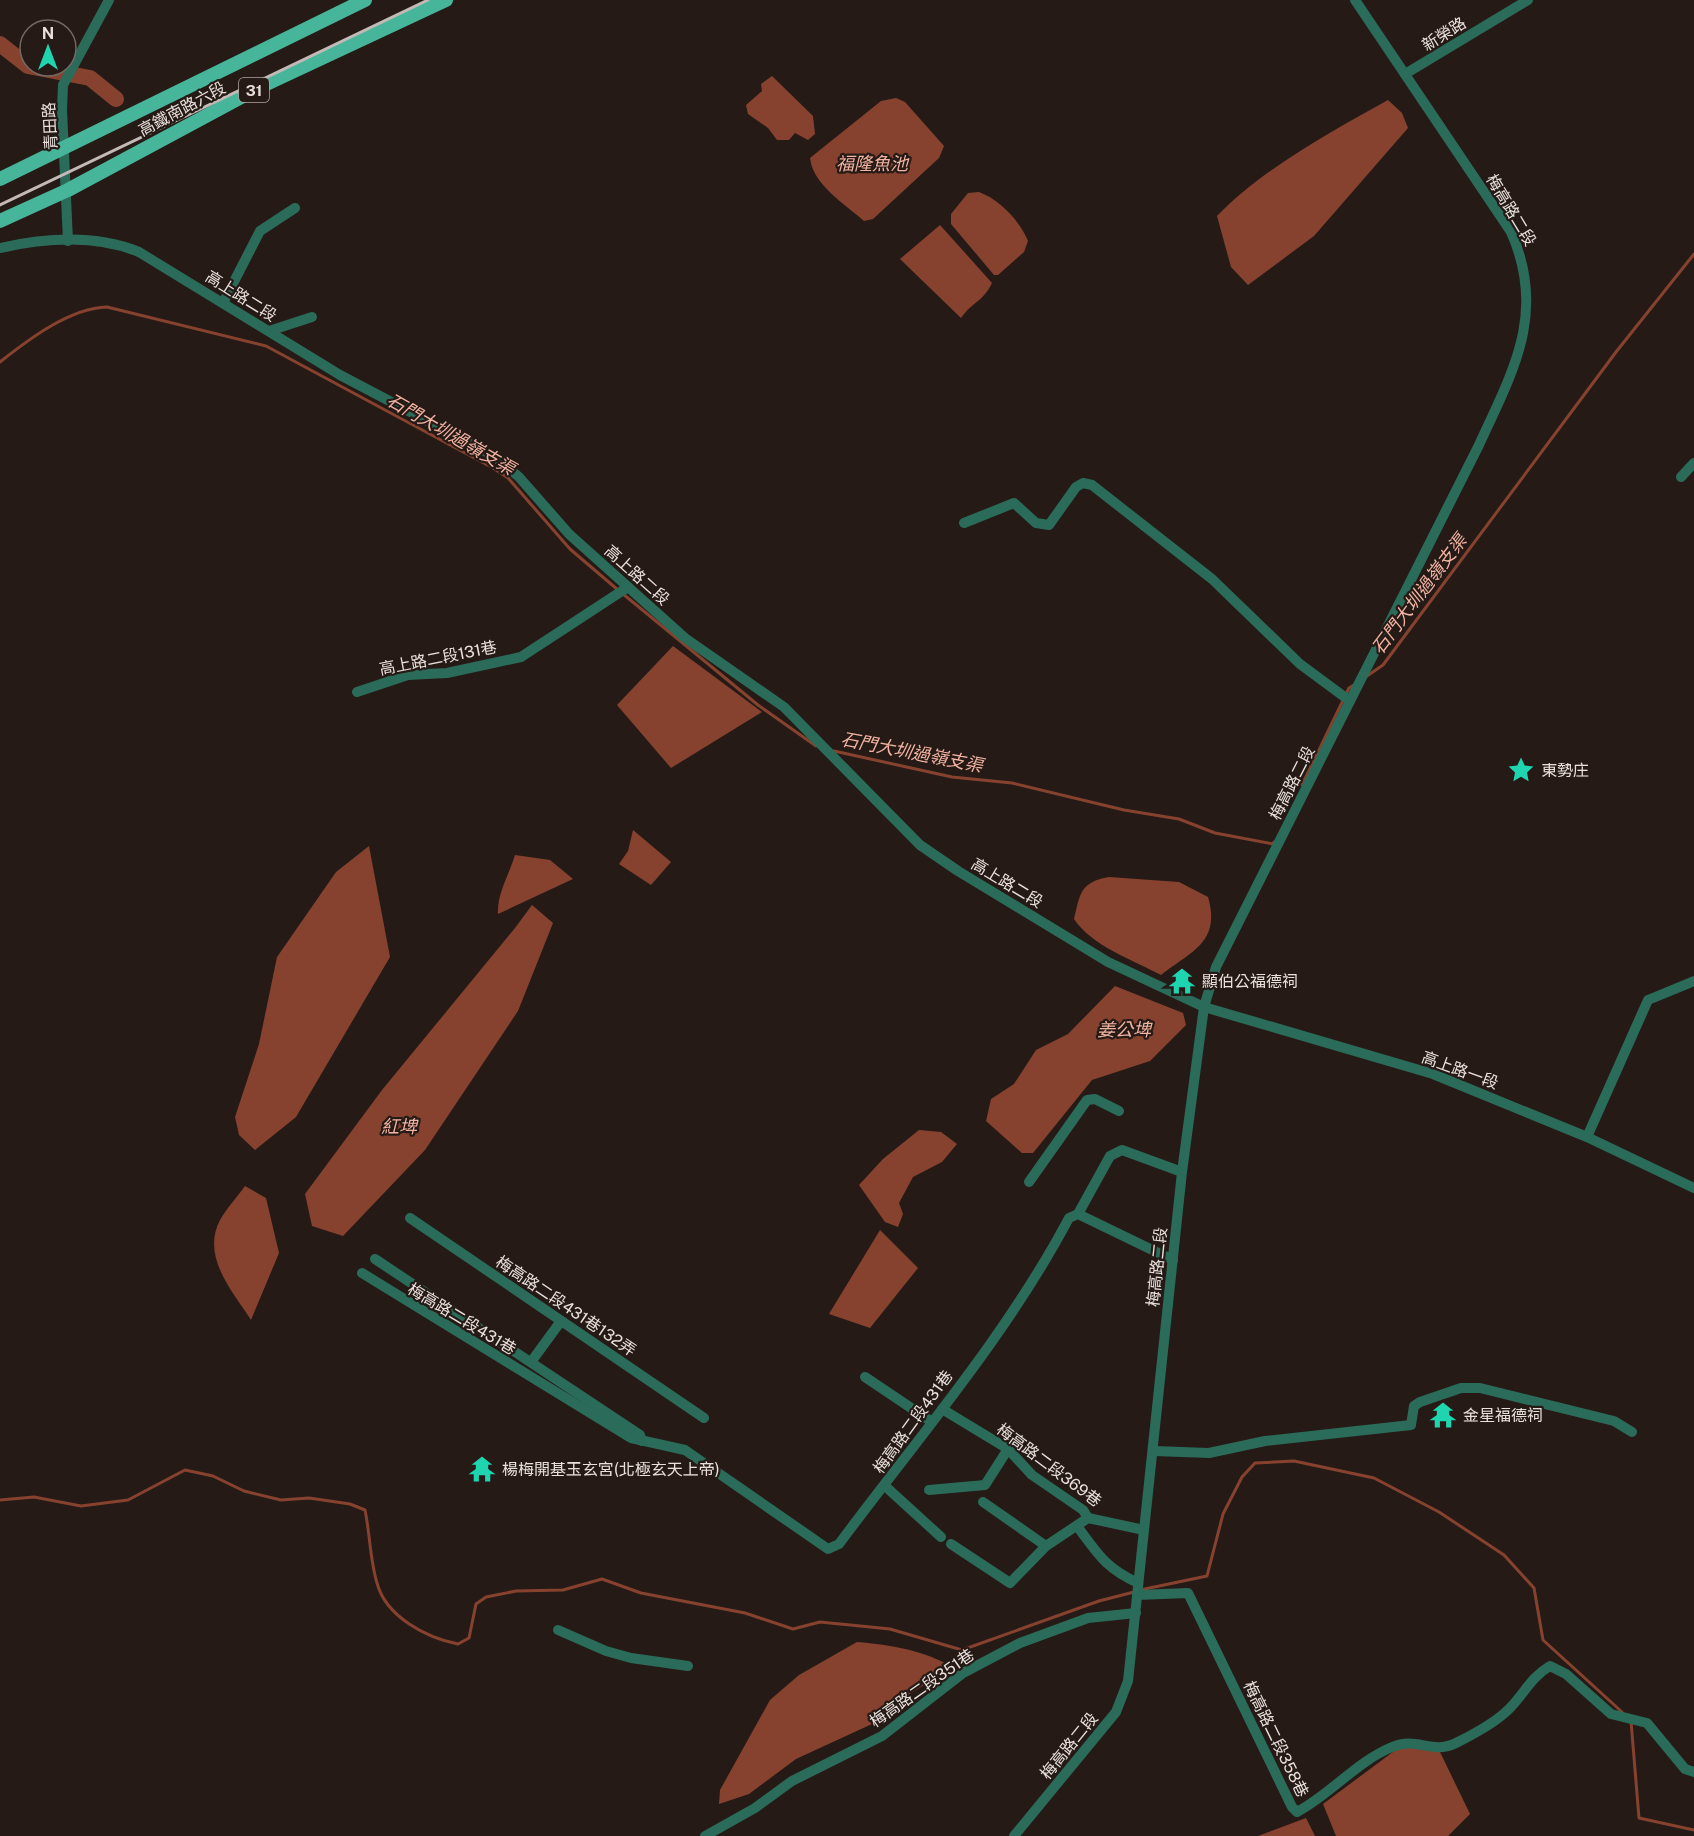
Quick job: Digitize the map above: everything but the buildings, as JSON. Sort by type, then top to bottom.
[{"type":"main road","name":"高鐵南路六段","points":[[0,179],[365,0]]},
{"type":"main road","name":"高鐵南路六段","points":[[0,220],[68,190],[219,108],[446,0]]},
{"type":"street","name":"青田路","points":[[68,190],[62,110],[63,85],[109,0]]},
{"type":"street","name":"梅高路二段","points":[[1014,1836],[1116,1712],[1128,1682],[1182,1172],[1204,1007],[1216,967],[1479,445],[1514,369],[1527,313],[1527,288],[1523,258],[1511,231],[1354,0]]},
{"type":"street","name":"新榮路","points":[[1405,74],[1528,0]]},
{"type":"street","points":[[68,190],[68,241]]},
{"type":"street","points":[[223,303],[260,231],[296,208]]},
{"type":"street","name":"高上路二段","points":[[0,248],[34,240],[116,242],[139,252],[340,375],[494,456],[519,477],[569,534],[623,590],[685,638],[784,707],[920,845],[958,871],[1108,963],[1204,1007]]},
{"type":"street","points":[[269,331],[312,317]]},
{"type":"street","points":[[1682,477],[1694,463]]},
{"type":"street","points":[[964,523],[1014,503],[1036,523],[1049,525],[1076,488],[1083,483],[1092,485],[1212,579],[1300,664],[1350,700]]},
{"type":"street","name":"高上路二段131巷","points":[[357,692],[408,675],[447,673],[521,657],[623,590]]},
{"type":"street","points":[[1587,1137],[1648,1000],[1694,981]]},
{"type":"street","name":"高上路一段","points":[[1204,1007],[1433,1074],[1587,1137],[1694,1188]]},
{"type":"street","points":[[1029,1182],[1088,1100],[1095,1099],[1119,1111]]},
{"type":"street","name":"梅高路二段431巷","points":[[362,1273],[631,1438],[686,1450],[828,1548],[839,1544],[942,1409],[1025,1291],[1070,1218],[1078,1214],[1110,1156],[1122,1150],[1182,1172]]},
{"type":"street","points":[[1078,1214],[1173,1260]]},
{"type":"street","name":"梅高路二段431巷132弄","points":[[410,1218],[704,1418]]},
{"type":"street","name":"梅高路二段431巷","points":[[375,1259],[640,1435],[642,1441]]},
{"type":"street","points":[[531,1362],[561,1321]]},
{"type":"street","points":[[865,1377],[932,1422]]},
{"type":"street","points":[[1154,1451],[1209,1453],[1265,1441],[1412,1425],[1414,1406],[1461,1388],[1480,1388],[1614,1421],[1632,1432]]},
{"type":"street","name":"梅高路二段369巷","points":[[942,1409],[1008,1449],[1032,1475],[1083,1510],[1088,1518],[1144,1530]]},
{"type":"street","points":[[929,1490],[985,1485],[1008,1449]]},
{"type":"street","points":[[885,1486],[946,1540],[1010,1583],[1046,1546],[1088,1518]]},
{"type":"street","points":[[983,1502],[1046,1546]]},
{"type":"street","points":[[1077,1526],[1104,1562],[1138,1589]]},
{"type":"street","name":"梅高路二段358巷","points":[[1138,1589],[1188,1593],[1292,1807],[1297,1812],[1310,1805],[1371,1757],[1391,1747],[1412,1742],[1440,1749],[1458,1742],[1507,1712],[1532,1678],[1550,1666],[1566,1674],[1611,1714],[1647,1724],[1685,1769],[1694,1772]]},
{"type":"street","name":"梅高路二段351巷","points":[[705,1836],[755,1808],[792,1781],[882,1736],[963,1673],[1020,1643],[1088,1618],[1136,1613]]},
{"type":"street","points":[[558,1630],[606,1651],[631,1658],[688,1666]]},
{"type":"water","points":[[772,76],[813,116],[815,134],[808,140],[795,133],[789,140],[777,140],[768,128],[748,114],[746,105],[762,91],[761,84]]},
{"type":"water","name":"福隆魚池","points":[[896,98],[905,102],[944,146],[939,158],[873,219],[864,221],[823,185],[812,168],[810,158],[881,101]]},
{"type":"water","points":[[1388,100],[1402,113],[1408,128],[1314,236],[1248,285],[1231,267],[1217,216],[1255,182],[1276,167]]},
{"type":"water","points":[[979,192],[994,200],[1008,212],[1020,226],[1028,241],[1024,252],[998,275],[994,275],[951,224],[951,214],[968,193]]},
{"type":"water","points":[[940,225],[992,283],[985,294],[961,318],[900,259]]},
{"type":"water","points":[[673,646],[762,712],[671,768],[617,705]]},
{"type":"water","points":[[633,830],[671,862],[651,885],[619,864],[628,851]]},
{"type":"water","points":[[369,846],[390,957],[296,1117],[255,1150],[239,1135],[235,1117],[259,1044],[277,957],[336,872]]},
{"type":"water","points":[[515,855],[550,860],[573,879],[498,914],[501,891]]},
{"type":"water","name":"姜公埤","points":[[1109,877],[1179,882],[1208,897],[1211,912],[1207,935],[1193,952],[1161,975],[1102,945],[1082,929],[1074,919],[1083,890],[1092,882]]},
{"type":"water","name":"紅埤","points":[[532,905],[553,923],[518,1011],[425,1150],[343,1236],[312,1226],[305,1194],[382,1090]]},
{"type":"water","name":"姜公埤","points":[[1115,986],[1183,1013],[1186,1025],[1150,1061],[1092,1080],[1033,1153],[1022,1153],[986,1121],[991,1099],[1014,1084],[1036,1050],[1068,1034]]},
{"type":"water","points":[[919,1130],[941,1132],[957,1144],[942,1162],[913,1177],[899,1203],[903,1214],[898,1227],[885,1222],[859,1185],[883,1159]]},
{"type":"water","points":[[245,1186],[266,1198],[279,1253],[251,1320],[221,1273],[214,1247],[215,1234],[220,1220]]},
{"type":"water","points":[[880,1230],[918,1268],[870,1328],[829,1314]]},
{"type":"water","points":[[857,1642],[906,1649],[930,1656],[953,1667],[892,1705],[872,1724],[796,1759],[749,1794],[719,1804],[720,1790],[770,1700],[799,1675]]},
{"type":"water","points":[[1405,1743],[1439,1750],[1470,1814],[1448,1836],[1336,1836],[1323,1804]]},
{"type":"water","points":[[1306,1818],[1315,1836],[1258,1836]]},
{"type":"waterway","points":[[0,44],[28,66],[90,78],[116,99]]},
{"type":"waterway","name":"石門大圳過嶺支渠","points":[[1367,676],[1383,665],[1616,352],[1694,254]]},
{"type":"waterway","name":"石門大圳過嶺支渠","points":[[0,362],[50,326],[79,313],[107,307],[266,346],[508,478],[570,549],[618,590]]},
{"type":"waterway","name":"石門大圳過嶺支渠","points":[[623,594],[758,705],[816,746]]},
{"type":"waterway","name":"石門大圳過嶺支渠","points":[[1302,785],[1349,688],[1354,685]]},
{"type":"waterway","name":"石門大圳過嶺支渠","points":[[834,751],[952,777],[1012,783],[1124,810],[1179,819],[1215,833],[1273,844],[1274,842]]},
{"type":"waterway","points":[[1140,1590],[1207,1576],[1223,1514],[1242,1477],[1255,1463],[1294,1461],[1374,1478],[1439,1512],[1504,1555],[1534,1588],[1543,1640],[1622,1712]]},
{"type":"waterway","points":[[0,1500],[34,1497],[81,1506],[128,1500],[185,1470],[213,1476],[244,1491],[281,1500],[309,1498],[350,1504],[365,1510],[377,1583],[389,1606],[398,1616],[421,1631],[458,1644],[469,1638],[476,1604],[486,1597],[516,1591],[563,1590],[602,1579],[641,1593],[745,1613],[793,1629],[820,1622],[890,1629],[962,1650],[1099,1601],[1134,1592]]},
{"type":"waterway","points":[[1631,1721],[1639,1818],[1694,1830]]},
{"type":"railway","points":[[0,205],[428,0]]},
{"type":"place","name":"東勢庄","points":[[1521,770]]},
{"type":"place","name":"顯伯公福德祠","points":[[1182,981]]},
{"type":"place","name":"金星福德祠","points":[[1443,1415]]},
{"type":"place","name":"楊梅開基玉玄宮(北極玄天上帝)","points":[[482,1469]]}]
